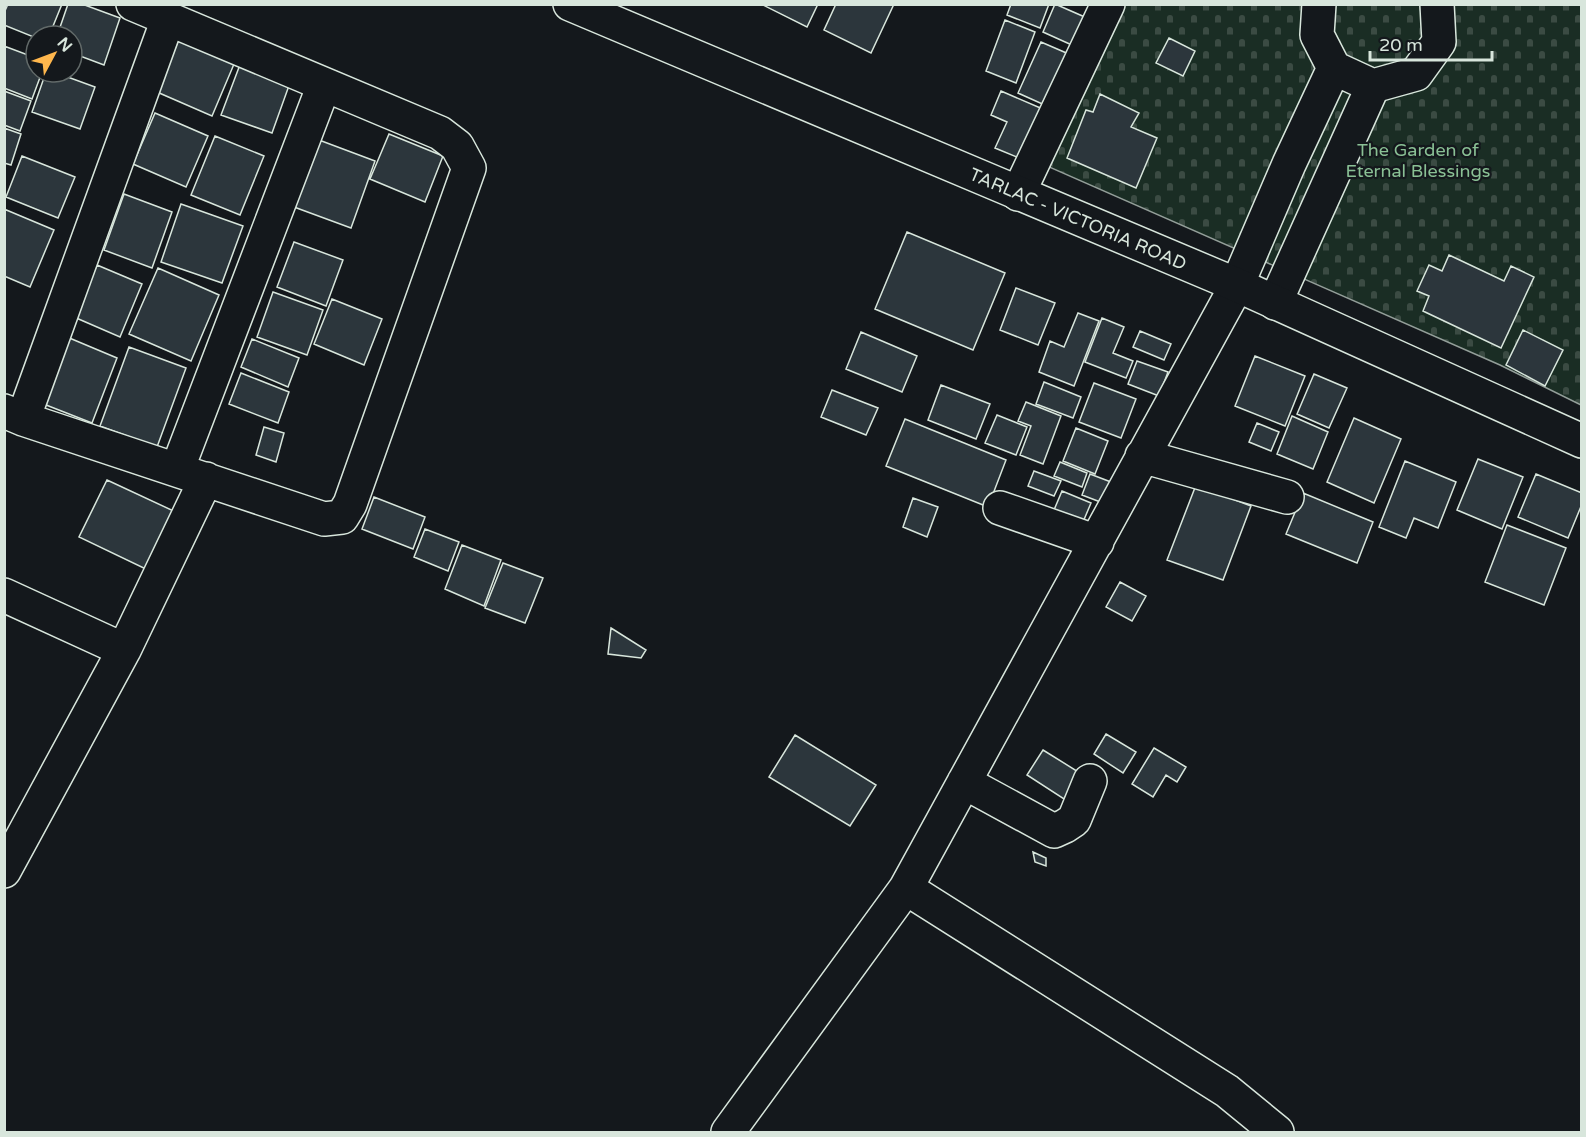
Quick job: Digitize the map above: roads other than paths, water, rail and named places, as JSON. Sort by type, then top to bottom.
[{"type":"street","points":[[133,4],[440,133],[457,146],[470,168],[350,504],[342,517],[324,519],[14,415],[168,19]]},
{"type":"street","name":"TARLAC - VICTORIA ROAD","points":[[570,4],[1237,285],[1581,441]]},
{"type":"street","points":[[1018,194],[1108,4]]},
{"type":"street","points":[[1320,4],[1317,35],[1334,68],[1373,86],[1416,74],[1440,42],[1437,4]]},
{"type":"street","points":[[728,1132],[906,888],[1237,285],[1289,164],[1334,68]]},
{"type":"street","points":[[4,871],[124,650],[191,475],[324,86]]},
{"type":"street","points":[[1275,303],[1373,86]]},
{"type":"street","points":[[1142,456],[1287,497]]},
{"type":"street","points":[[1000,508],[1097,542]]},
{"type":"street","points":[[4,595],[124,650]]},
{"type":"street","points":[[964,782],[1054,831],[1074,820],[1090,781]]},
{"type":"street","points":[[906,888],[1227,1091],[1277,1132]]},
{"type":"park label","name":"The Garden of Eternal Blessings","points":[[1418,160]]}]
